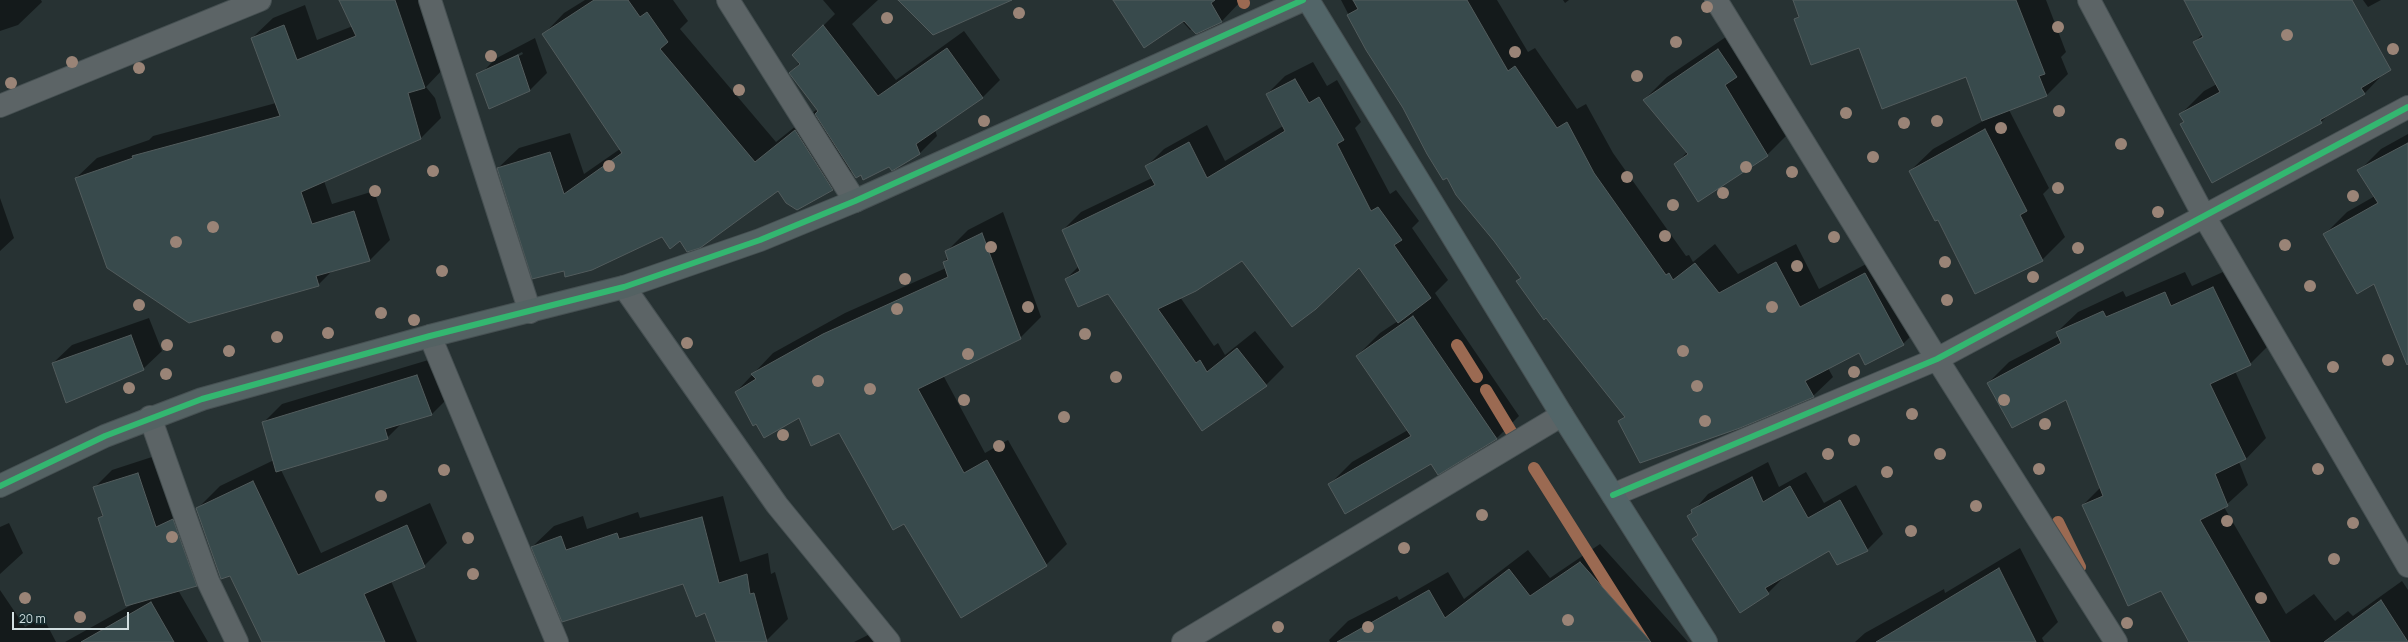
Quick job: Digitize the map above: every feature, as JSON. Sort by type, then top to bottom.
[{"type":"main road","points":[[1308,0],[1562,415],[1706,642]]},
{"type":"street","points":[[0,106],[260,0]]},
{"type":"street","points":[[430,0],[530,312]]},
{"type":"street","points":[[728,0],[855,201]]},
{"type":"street","points":[[0,486],[105,436],[150,417],[202,399],[430,336],[530,312],[624,287],[760,240],[855,201],[1303,0]]},
{"type":"street","points":[[1716,0],[1937,359],[2116,642]]},
{"type":"street","points":[[2089,0],[2204,216],[2408,566]]},
{"type":"street","points":[[1613,495],[1937,359],[2408,107]]},
{"type":"street","points":[[624,287],[777,505],[888,642]]},
{"type":"street","points":[[430,336],[557,642]]},
{"type":"street","points":[[1183,642],[1562,415]]},
{"type":"street","points":[[150,417],[208,580],[237,642]]},
{"type":"building","points":[[339,0],[395,0],[425,88],[408,93],[421,139],[301,192],[312,224],[354,211],[370,261],[316,276],[319,286],[189,323],[107,268],[75,178],[133,158],[132,156],[280,116],[251,38],[284,25],[297,60],[356,36]]},
{"type":"building","points":[[594,0],[628,0],[640,17],[647,12],[668,42],[660,49],[755,162],[795,130],[833,190],[797,210],[786,203],[778,191],[700,248],[687,252],[680,241],[670,249],[662,237],[592,270],[565,277],[564,271],[532,279],[497,168],[550,152],[564,194],[622,153],[542,34]]},
{"type":"building","points":[[898,0],[1012,0],[933,35]]},
{"type":"building","points":[[1113,0],[1215,0],[1211,3],[1222,22],[1196,34],[1184,21],[1144,48]]},
{"type":"building","points":[[1353,0],[1467,0],[1508,71],[1515,66],[1557,128],[1567,122],[1594,173],[1666,275],[1669,273],[1673,280],[1695,263],[1719,293],[1776,262],[1800,307],[1865,273],[1904,345],[1865,365],[1859,353],[1805,381],[1814,397],[1740,428],[1640,463],[1618,421],[1625,417],[1546,318],[1544,320],[1516,281],[1521,278],[1494,241],[1456,195],[1447,178],[1443,180],[1427,154],[1403,108],[1366,50],[1347,15],[1358,9]]},
{"type":"building","points":[[1793,0],[2016,0],[2045,74],[2039,76],[2047,96],[1982,121],[1966,77],[1882,109],[1859,48],[1811,65],[1794,19],[1799,17]]},
{"type":"building","points":[[2184,0],[2352,0],[2391,70],[2361,88],[2365,94],[2320,120],[2322,123],[2212,183],[2180,124],[2184,122],[2179,114],[2220,92],[2193,42],[2203,37]]},
{"type":"building","points":[[823,25],[878,96],[947,48],[983,98],[916,144],[920,154],[892,171],[889,167],[863,180],[861,175],[856,178],[815,114],[818,111],[789,73],[800,64],[792,55]]},
{"type":"building","points":[[1718,49],[1737,77],[1725,85],[1768,156],[1698,202],[1674,164],[1688,154],[1643,100]]},
{"type":"building","points":[[518,55],[530,91],[489,109],[476,74]]},
{"type":"building","points":[[1295,79],[1309,103],[1319,97],[1344,140],[1337,144],[1371,211],[1378,207],[1402,240],[1394,245],[1431,298],[1398,323],[1359,268],[1316,309],[1292,327],[1242,261],[1196,291],[1158,309],[1196,363],[1200,360],[1207,372],[1237,348],[1267,386],[1202,431],[1108,294],[1078,307],[1065,279],[1080,271],[1062,230],[1155,185],[1145,166],[1189,142],[1207,178],[1285,131],[1266,94]]},
{"type":"building","points":[[1985,129],[2027,211],[2020,215],[2043,261],[1975,294],[1938,220],[1935,221],[1909,171]]},
{"type":"building","points":[[2408,143],[2407,365],[2374,284],[2357,294],[2323,234],[2378,203],[2357,170]]},
{"type":"building","points":[[982,233],[1021,339],[918,389],[964,473],[987,460],[1047,566],[961,618],[904,524],[893,530],[839,433],[811,446],[799,418],[764,438],[756,424],[753,426],[735,392],[756,379],[751,374],[823,334],[948,277],[943,262],[948,260],[945,251]]},
{"type":"building","points":[[2213,287],[2251,365],[2210,384],[2246,459],[2215,474],[2228,506],[2200,520],[2270,642],[2189,642],[2161,591],[2128,606],[2082,505],[2103,496],[2066,400],[2012,428],[1987,383],[2061,343],[2056,332],[2103,311],[2106,317],[2165,292],[2171,306]]},
{"type":"building","points":[[1413,316],[1497,439],[1438,475],[1431,464],[1345,514],[1328,484],[1411,436],[1356,356]]},
{"type":"building","points":[[131,335],[144,370],[66,403],[52,363]]},
{"type":"building","points":[[417,375],[432,415],[385,429],[388,439],[276,472],[262,422]]},
{"type":"building","points":[[138,473],[156,527],[173,519],[197,586],[126,606],[98,518],[103,516],[93,487]]},
{"type":"building","points":[[1752,477],[1763,502],[1790,486],[1808,518],[1840,500],[1868,551],[1837,565],[1829,551],[1765,588],[1769,594],[1740,613],[1692,539],[1698,535],[1687,516],[1692,513],[1691,510]]},
{"type":"building","points":[[253,481],[298,575],[407,525],[425,567],[364,594],[385,642],[262,642],[230,576],[221,579],[196,508]]},
{"type":"building","points":[[702,517],[719,583],[747,574],[750,594],[754,593],[767,642],[716,642],[705,613],[696,617],[683,584],[562,622],[531,547],[561,536],[566,550],[617,533],[619,539]]},
{"type":"building","points":[[1580,562],[1651,642],[1337,642],[1429,590],[1445,618],[1509,569],[1530,596]]},
{"type":"building","points":[[1999,568],[2036,642],[1876,642]]},
{"type":"building","points":[[2381,600],[2408,642],[2324,642]]},
{"type":"building","points":[[151,602],[174,642],[81,642]]},
{"type":"waterway","points":[[1457,345],[1477,377]]},
{"type":"waterway","points":[[1486,390],[1512,433]]},
{"type":"waterway","points":[[1534,468],[1644,642]]},
{"type":"waterway","points":[[2058,522],[2080,567]]},
{"type":"cycle path","points":[[0,486],[105,436],[202,399],[430,336],[624,287],[760,240],[855,201],[1303,0]]},
{"type":"cycle path","points":[[1613,495],[1937,359],[2408,107]]}]
